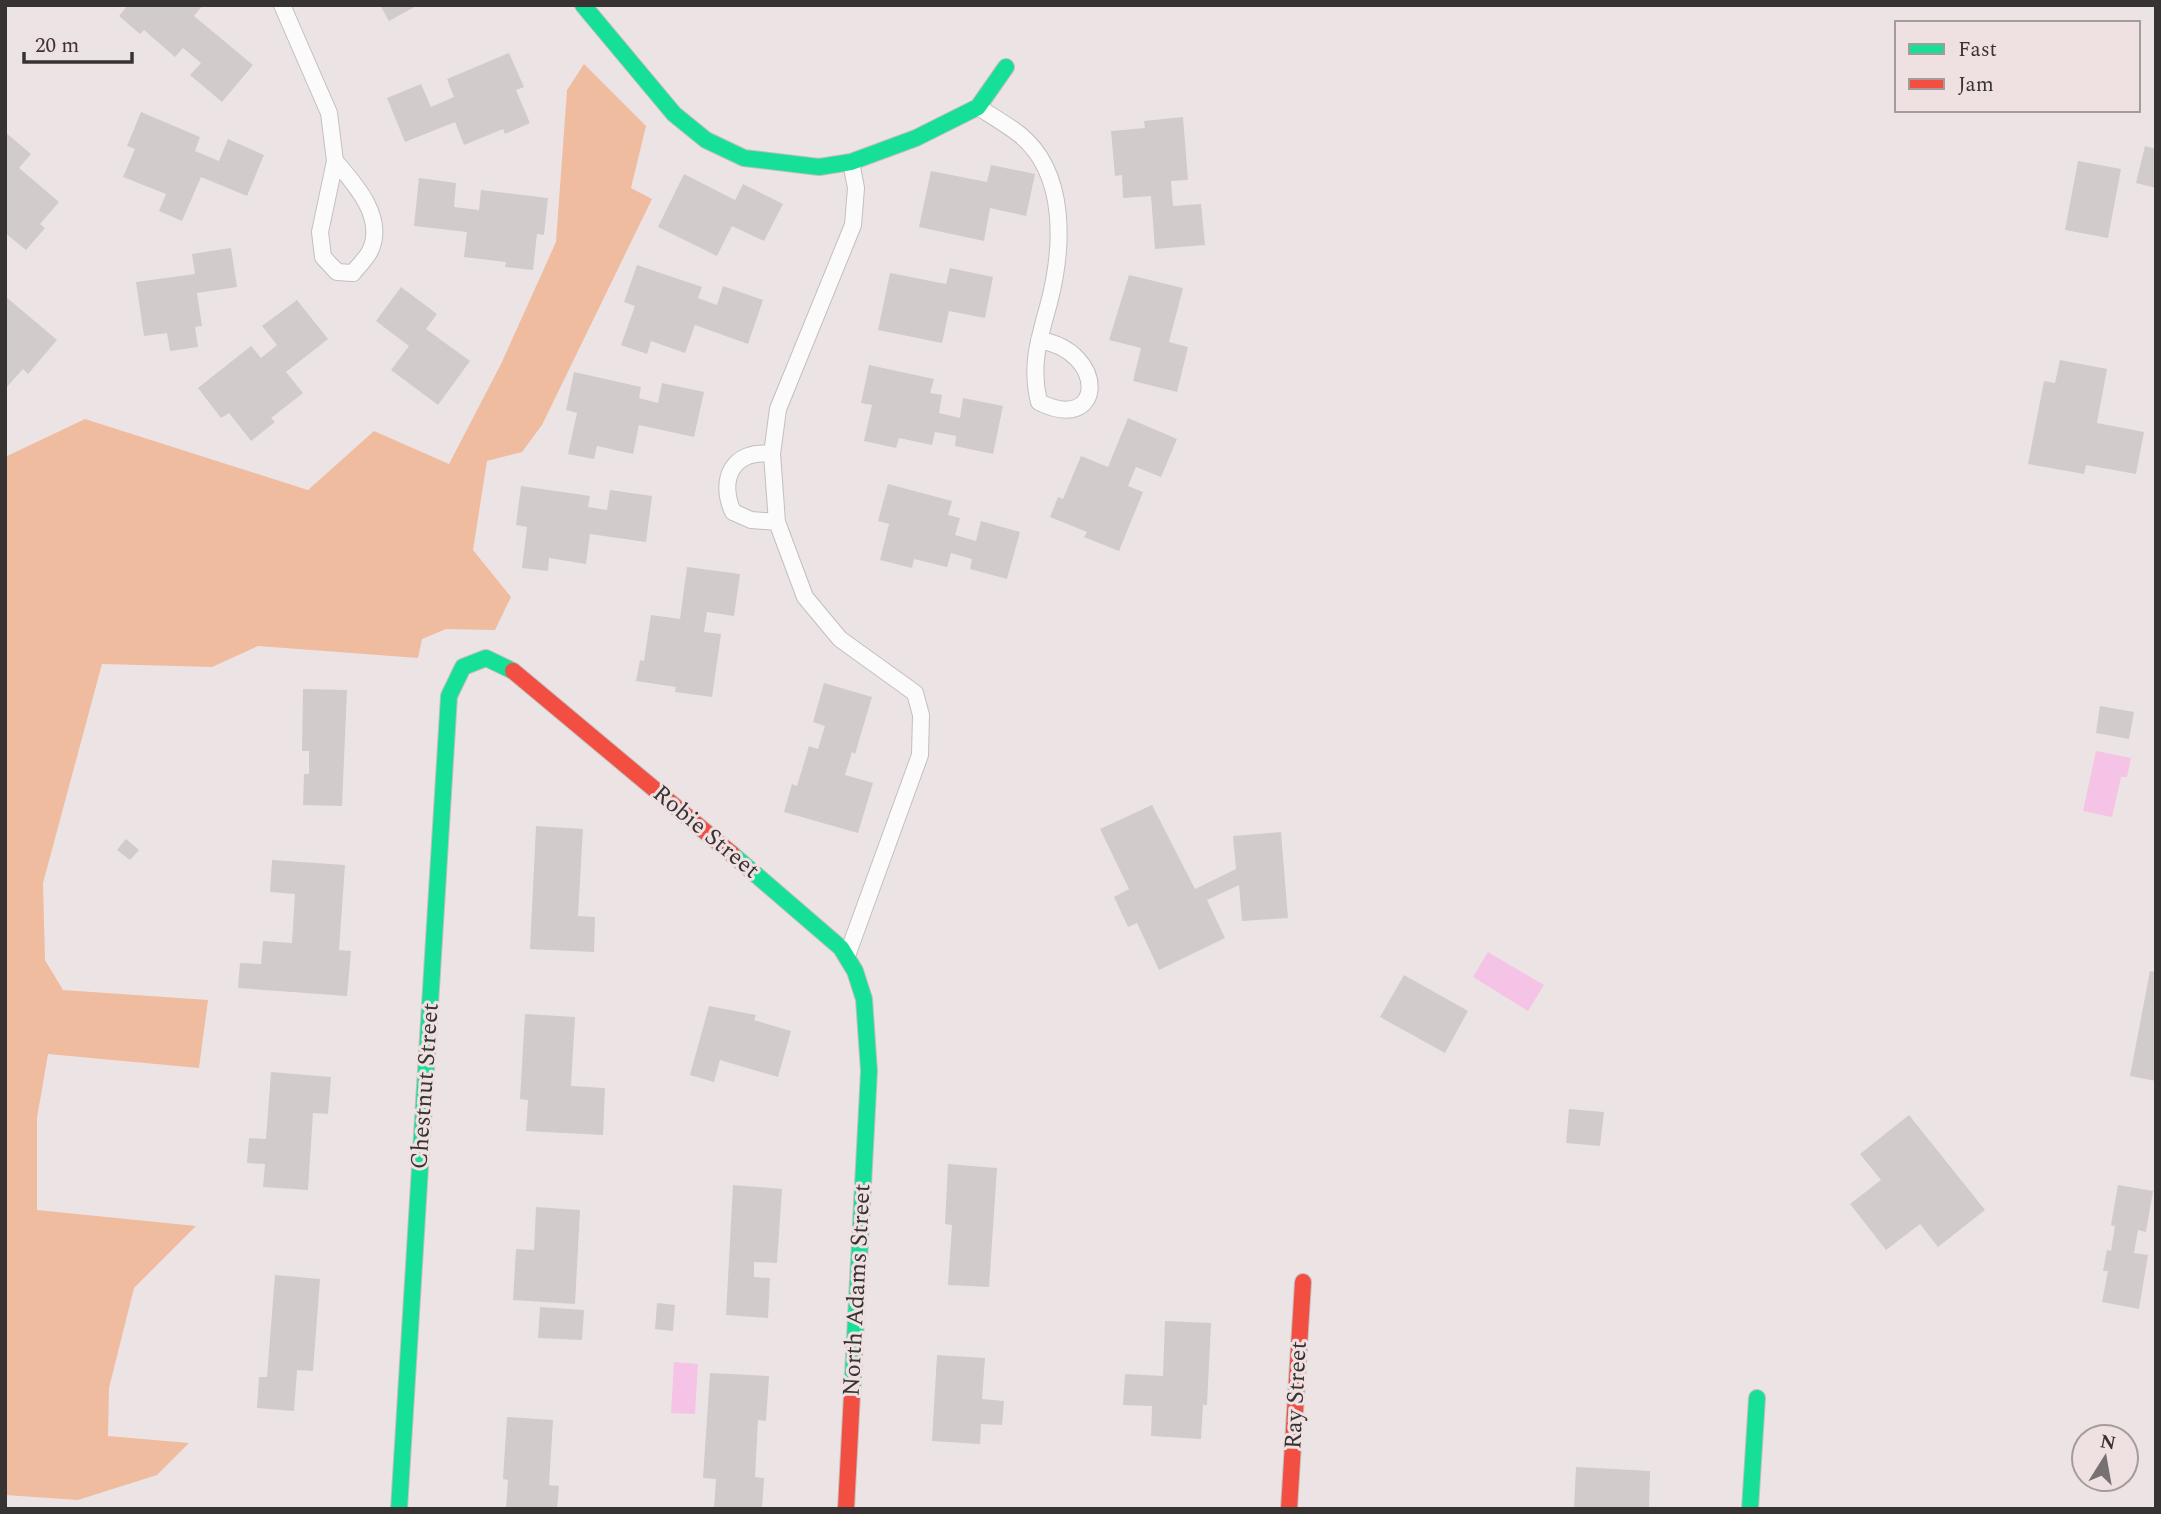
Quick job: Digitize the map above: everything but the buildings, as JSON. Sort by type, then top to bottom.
[{"type":"street","points":[[583,5],[674,114],[706,140],[744,158],[819,167],[852,162],[915,138],[978,107],[1006,67]]},
{"type":"street","name":"Robie Street","points":[[463,667],[486,658],[515,672],[803,913],[847,956],[862,988],[868,1029],[869,1071]]},
{"type":"street","name":"Chestnut Street","points":[[399,1509],[449,695],[463,667]]},
{"type":"street","name":"North Adams Street","points":[[846,1509],[869,1071]]},
{"type":"street","name":"Ray Street","points":[[1289,1509],[1303,1282]]},
{"type":"street","points":[[1750,1509],[1757,1398]]},
{"type":"lane","points":[[282,5],[329,113],[335,162],[320,232],[323,257],[337,272],[353,273],[371,250],[374,226],[365,199],[335,162]]},
{"type":"lane","points":[[978,107],[1020,135],[1045,167],[1057,207],[1059,249],[1039,340],[1033,378],[1039,402],[1056,411],[1069,412],[1084,402],[1090,392],[1090,377],[1079,358],[1056,342],[1039,340]]},
{"type":"lane","points":[[847,956],[920,755],[921,715],[915,693],[840,639],[805,597],[777,522],[772,454],[778,409],[853,225],[856,188],[852,162]]},
{"type":"lane","points":[[772,454],[755,452],[741,458],[730,474],[725,496],[733,512],[751,520],[777,522]]},
{"type":"shaded area","points":[[584,64],[646,126],[631,188],[652,199],[542,425],[522,452],[487,461],[473,550],[511,597],[495,630],[446,629],[422,639],[418,658],[258,646],[212,667],[102,664],[43,883],[45,960],[63,990],[208,1000],[199,1068],[48,1054],[37,1118],[37,1210],[196,1226],[134,1288],[109,1388],[108,1436],[189,1443],[157,1475],[78,1500],[5,1495],[5,457],[85,419],[308,490],[374,431],[449,464],[501,364],[556,242],[567,90]]},
{"type":"shaded area","points":[[2096,751],[2131,758],[2127,777],[2121,777],[2112,817],[2083,811]]},
{"type":"shaded area","points":[[1488,952],[1544,985],[1528,1011],[1473,977]]},
{"type":"shaded area","points":[[674,1362],[698,1364],[695,1414],[671,1413]]},
{"type":"traffic: fast","points":[[583,5],[674,114],[706,140],[744,158],[819,167],[851,162],[916,138],[978,107],[1006,67]]},
{"type":"traffic: fast","points":[[399,1509],[449,696],[463,667],[486,658],[513,671]]},
{"type":"traffic: fast","points":[[732,854],[841,948],[855,971],[864,999],[869,1071],[852,1394]]},
{"type":"traffic: fast","points":[[1750,1509],[1757,1398]]},
{"type":"traffic: jam","points":[[513,671],[732,854]]},
{"type":"traffic: jam","points":[[1289,1509],[1303,1282]]},
{"type":"traffic: jam","points":[[846,1509],[852,1394]]}]
